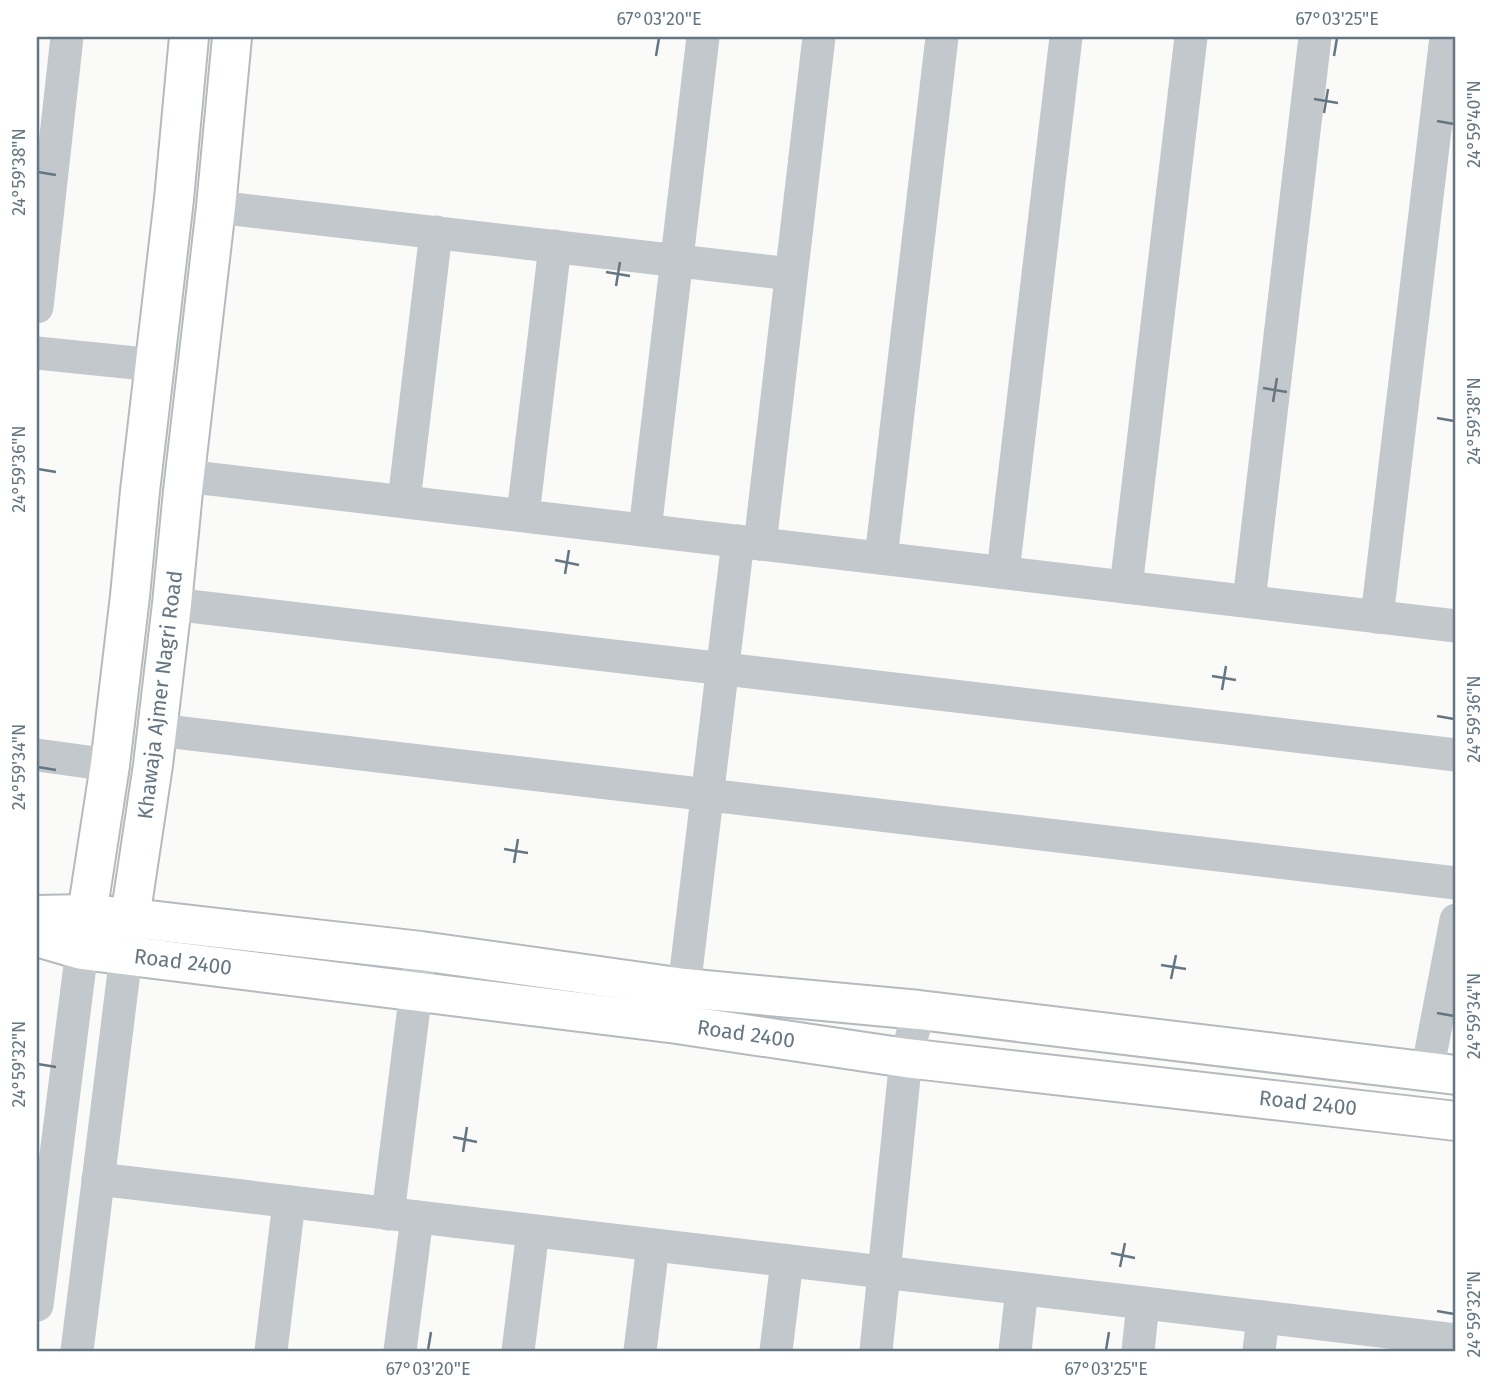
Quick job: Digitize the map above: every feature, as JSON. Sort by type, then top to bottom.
[{"type":"main road","name":"Khawaja Ajmer Nagri Road","points":[[84,932],[110,765],[174,199],[189,37]]},
{"type":"main road","name":"Khawaja Ajmer Nagri Road","points":[[128,936],[153,765],[172,604],[232,37]]},
{"type":"main road","name":"Road 2400","points":[[37,915],[84,932]]},
{"type":"main road","name":"Road 2400","points":[[37,937],[84,932],[421,951],[684,988],[919,1010],[1442,1074]]},
{"type":"main road","name":"Road 2400","points":[[128,936],[416,991],[677,1024],[906,1058],[1456,1121]]},
{"type":"street","points":[[37,307],[67,37]]},
{"type":"street","points":[[645,530],[703,37]]},
{"type":"street","points":[[684,988],[723,668],[749,542],[791,274],[819,37]]},
{"type":"street","points":[[881,558],[942,37]]},
{"type":"street","points":[[1003,572],[1066,37]]},
{"type":"street","points":[[1126,587],[1191,37]]},
{"type":"street","points":[[1249,601],[1315,37]]},
{"type":"street","points":[[1377,617],[1443,180],[1446,37]]},
{"type":"street","points":[[216,207],[791,274]]},
{"type":"street","points":[[404,501],[436,232]]},
{"type":"street","points":[[523,515],[555,246]]},
{"type":"street","points":[[37,352],[155,365]]},
{"type":"street","points":[[185,476],[1456,626]]},
{"type":"street","points":[[172,604],[1456,755]]},
{"type":"street","points":[[157,730],[1456,883]]},
{"type":"street","points":[[37,755],[110,765]]},
{"type":"street","points":[[1442,1074],[1456,920]]},
{"type":"street","name":"Khawaja Ajmer Nagri Road","points":[[37,1305],[45,1171],[84,932]]},
{"type":"street","name":"Khawaja Ajmer Nagri Road","points":[[77,1351],[128,936]]},
{"type":"street","points":[[400,1351],[402,1215],[416,991],[421,951]]},
{"type":"street","points":[[876,1351],[906,1058],[919,1010]]},
{"type":"street","points":[[98,1179],[1263,1317],[1385,1341],[1456,1340]]},
{"type":"street","points":[[271,1351],[289,1202]]},
{"type":"street","points":[[518,1351],[533,1231]]},
{"type":"street","points":[[640,1351],[653,1245]]},
{"type":"street","points":[[776,1351],[787,1261]]},
{"type":"street","points":[[1015,1351],[1022,1289]]},
{"type":"street","points":[[1138,1351],[1143,1303]]},
{"type":"street","points":[[1259,1351],[1263,1317]]}]
